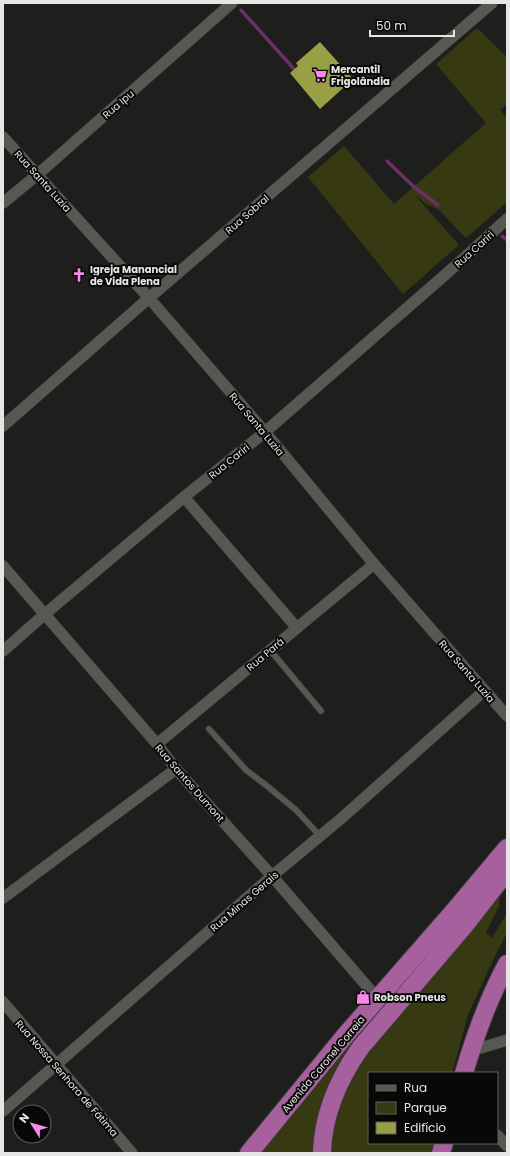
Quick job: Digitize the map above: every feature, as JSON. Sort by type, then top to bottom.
[{"type":"highway","name":"Avenida Coronel Correia","points":[[249,1153],[326,1058],[507,848]]},
{"type":"highway","points":[[322,1153],[325,1124],[331,1104],[348,1065],[361,1047],[465,925],[507,871]]},
{"type":"highway","points":[[464,1072],[492,995],[507,964]]},
{"type":"street","name":"Rua Ipu","points":[[3,203],[37,175],[232,3]]},
{"type":"street","name":"Rua Sobral","points":[[3,426],[149,298],[492,3]]},
{"type":"street","name":"Rua Santa Luzia","points":[[3,137],[149,298],[265,432],[374,564],[507,716]]},
{"type":"street","name":"Rua Cariri","points":[[3,651],[184,497],[265,432],[507,219]]},
{"type":"street","points":[[184,497],[297,628]]},
{"type":"street","name":"Rua Pará","points":[[157,744],[374,564]]},
{"type":"street","name":"Rua Santos Dumont","points":[[3,566],[157,744],[176,769],[272,876],[378,999]]},
{"type":"street","name":"Rua Minas Gerais","points":[[3,1111],[272,876],[320,836],[484,691]]},
{"type":"street","points":[[3,898],[176,769]]},
{"type":"street","name":"Rua Nossa Senhora de Fátima","points":[[3,1002],[132,1153]]},
{"type":"street","points":[[471,1051],[507,1040]]},
{"type":"street","points":[[498,1136],[507,1146]]},
{"type":"lane","points":[[270,650],[321,711]]},
{"type":"lane","points":[[209,729],[246,770],[296,810],[320,836]]},
{"type":"green space","points":[[477,28],[507,57],[507,104],[500,110],[507,118],[507,202],[466,238],[438,209],[426,204],[414,194],[459,245],[403,294],[308,177],[344,146],[394,204],[486,123],[436,64]]},
{"type":"green space","points":[[497,873],[369,1026],[314,1153],[257,1153],[339,1053]]},
{"type":"green space","points":[[500,891],[499,906],[486,933],[492,938],[507,913],[507,933],[468,1015],[452,1072],[368,1072],[368,1144],[437,1144],[433,1153],[330,1153],[331,1139],[339,1104],[358,1064]]},
{"type":"building","points":[[320,42],[353,79],[320,109],[290,73],[298,66],[296,63]]},
{"type":"waterway","points":[[241,10],[294,69]]},
{"type":"waterway","points":[[387,161],[414,187],[438,205]]},
{"type":"waterway","points":[[502,236],[507,240]]},
{"type":"place","name":"Mercantil Frigolândia","points":[[320,75]]},
{"type":"place","name":"Igreja Manancial de Vida Plena","points":[[79,275]]},
{"type":"place","name":"Robson Pneus","points":[[363,997]]}]
